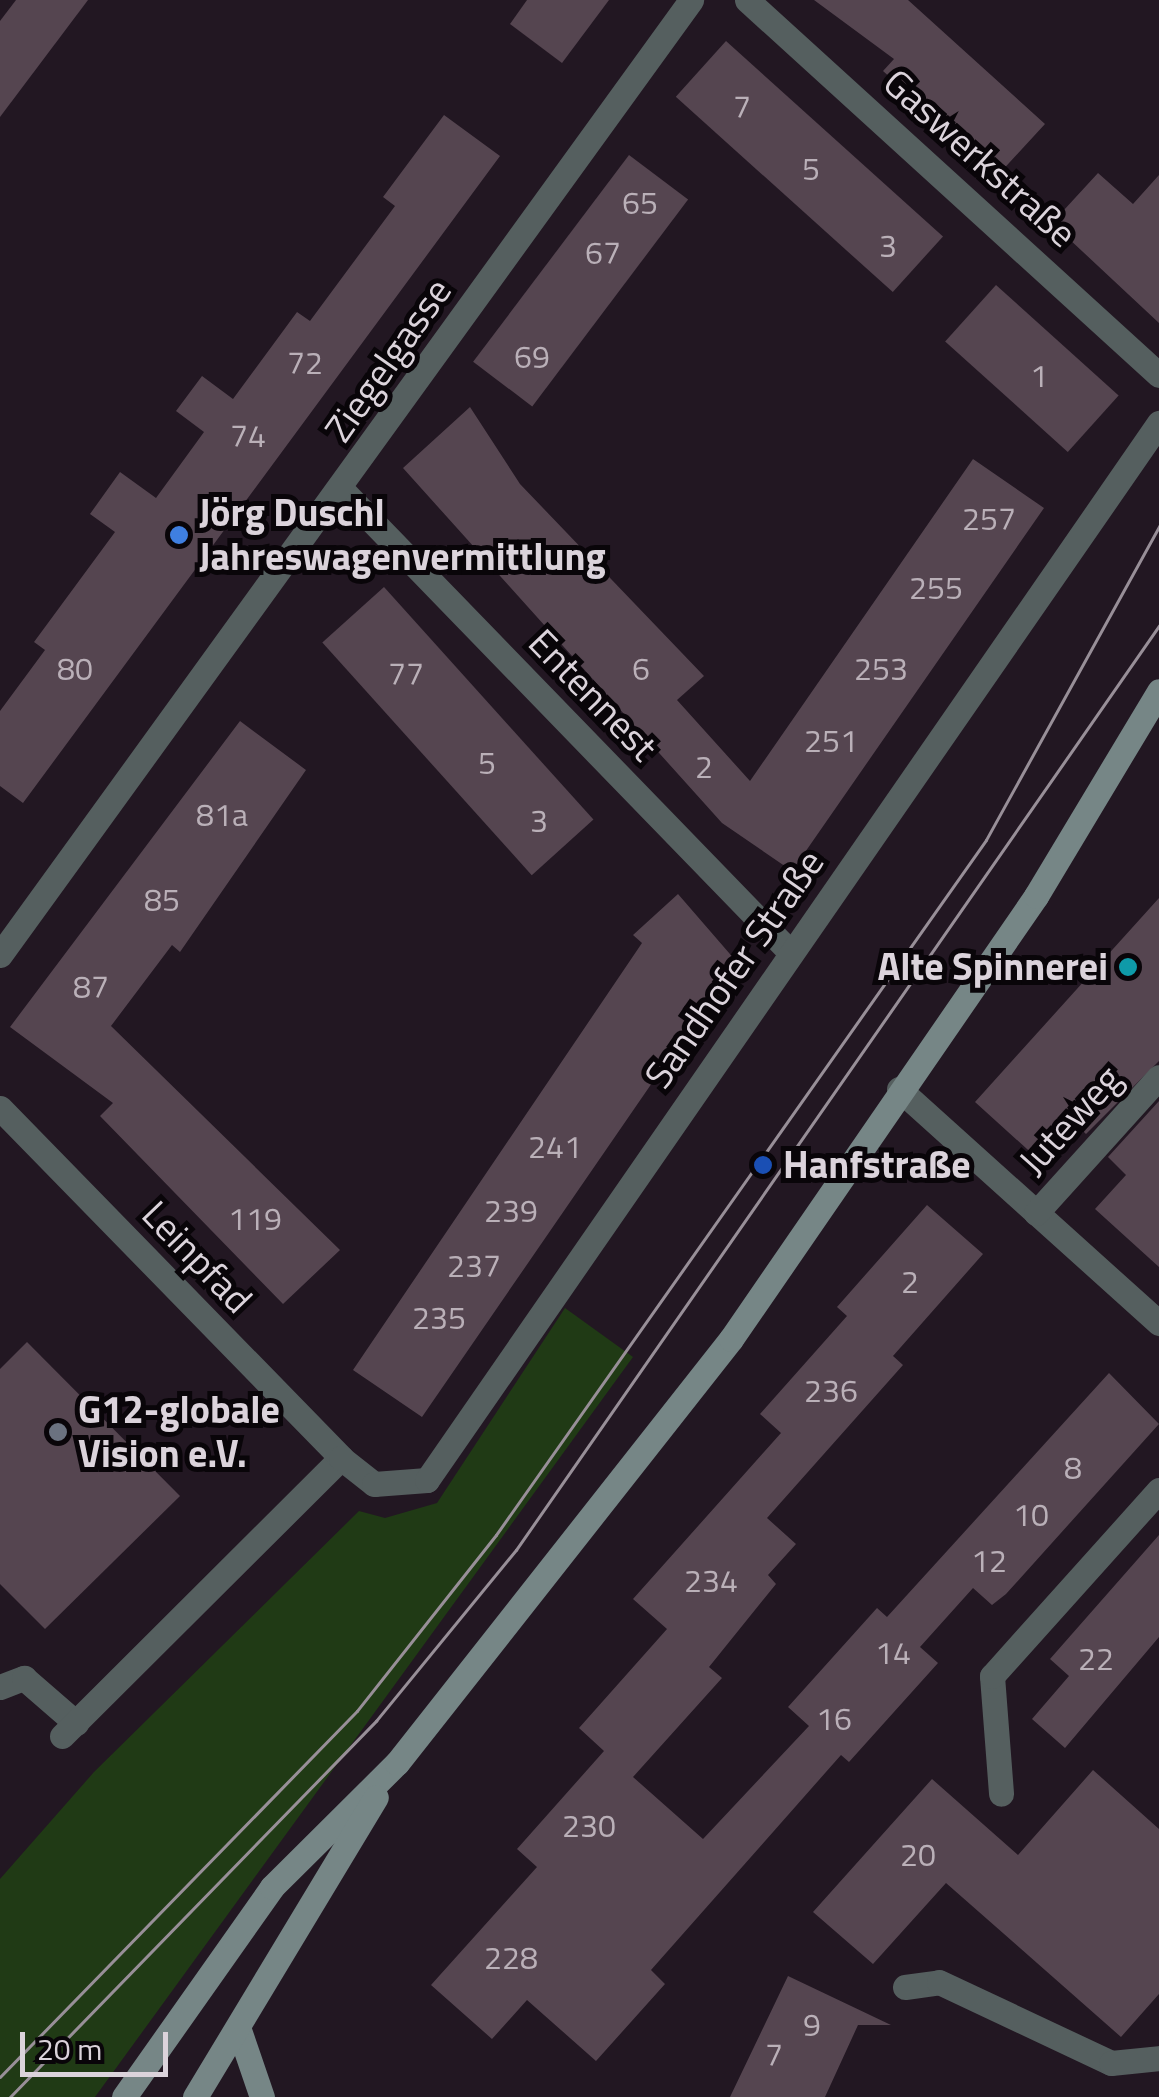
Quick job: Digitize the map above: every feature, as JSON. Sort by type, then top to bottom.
[{"type":"street","name":"Ziegelgasse","points":[[0,955],[342,490],[691,0]]},
{"type":"street","name":"Gaswerkstraße","points":[[748,0],[1159,376]]},
{"type":"street","name":"Sandhofer Straße","points":[[341,1458],[374,1484],[400,1488],[448,1460],[790,952],[1159,423]]},
{"type":"street","name":"Entennest","points":[[342,490],[790,952]]},
{"type":"street","points":[[124,2097],[272,1887],[397,1762],[730,1339],[899,1089],[1036,896],[1159,691]]},
{"type":"street","name":"Juteweg","points":[[1036,1213],[1159,1077]]},
{"type":"street","points":[[899,1089],[1159,1323]]},
{"type":"street","name":"Leinpfad","points":[[0,1108],[341,1458]]},
{"type":"street","points":[[0,1687],[24,1678],[69,1730],[341,1458]]},
{"type":"street","points":[[1001,1794],[992,1676],[1159,1490]]},
{"type":"street","points":[[195,2097],[397,1762]]},
{"type":"street","points":[[905,1988],[939,1982],[1112,2064],[1159,2058]]},
{"type":"street","points":[[238,2026],[262,2097]]},
{"type":"green space","points":[[565,1308],[633,1357],[95,2097],[0,2097],[0,1879],[94,1772],[359,1511],[385,1518],[437,1503]]},
{"type":"building","points":[[16,0],[88,0],[0,117],[0,21]]},
{"type":"building","points":[[527,0],[609,0],[562,63],[510,24]]},
{"type":"building","points":[[814,0],[908,0],[1045,124],[998,175],[883,71],[894,59]]},
{"type":"building","points":[[726,41],[943,236],[893,292],[676,97]]},
{"type":"building","points":[[444,115],[500,156],[23,803],[0,786],[0,711],[45,650],[34,642],[115,532],[90,514],[120,472],[156,498],[204,432],[176,411],[202,376],[233,399],[297,312],[310,321],[395,206],[383,197]]},
{"type":"building","points":[[629,155],[688,200],[532,406],[473,362]]},
{"type":"building","points":[[1098,173],[1133,204],[1159,175],[1159,323],[1052,223]]},
{"type":"building","points":[[996,285],[1119,395],[1068,452],[945,341]]},
{"type":"building","points":[[470,407],[520,484],[704,676],[677,700],[750,781],[973,459],[1044,508],[792,871],[722,823],[403,468]]},
{"type":"building","points":[[384,587],[593,820],[532,875],[322,643]]},
{"type":"building","points":[[240,721],[306,770],[180,952],[172,945],[111,1026],[340,1250],[283,1304],[100,1116],[113,1103],[10,1027]]},
{"type":"building","points":[[678,894],[736,961],[422,1417],[353,1370],[642,943],[633,935]]},
{"type":"building","name":"Alte Spinnerei","points":[[1159,898],[1159,1061],[1086,1134],[1073,1121],[1038,1159],[975,1102]]},
{"type":"building","points":[[1159,1101],[1159,1267],[1095,1209],[1126,1175],[1108,1157]]},
{"type":"building","points":[[927,1205],[983,1254],[893,1356],[903,1365],[767,1518],[796,1544],[768,1575],[776,1584],[709,1667],[722,1678],[633,1777],[703,1839],[809,1726],[788,1707],[877,1608],[887,1617],[1109,1373],[1159,1424],[1006,1594],[992,1605],[973,1588],[920,1647],[938,1663],[849,1762],[841,1755],[651,1970],[665,1984],[596,2061],[527,2000],[492,2039],[431,1985],[537,1867],[517,1849],[604,1751],[579,1728],[667,1629],[633,1599],[781,1433],[760,1414],[847,1316],[837,1307]]},
{"type":"building","name":"G12-globale Vision e.V.","points":[[27,1342],[180,1496],[45,1629],[0,1584],[0,1369]]},
{"type":"building","points":[[1159,1535],[1159,1637],[1065,1748],[1032,1719],[1069,1676],[1050,1659]]},
{"type":"building","points":[[1093,1770],[1159,1829],[1159,1994],[1121,2037],[946,1883],[873,1964],[813,1912],[932,1779],[1018,1855]]},
{"type":"building","points":[[788,1976],[891,2025],[858,2025],[825,2097],[730,2097]]},
{"type":"tram line","points":[[0,2077],[357,1711],[496,1535],[986,840],[1159,526]]},
{"type":"tram line","points":[[10,2097],[376,1721],[516,1550],[1159,626]]},
{"type":"place","name":"Jörg Duschl Jahreswagenvermittlung","points":[[179,535]]},
{"type":"place","name":"Alte Spinnerei","points":[[1128,967]]},
{"type":"place","name":"Hanfstraße","points":[[763,1165]]},
{"type":"place","name":"G12-globale Vision e.V.","points":[[58,1432]]}]
